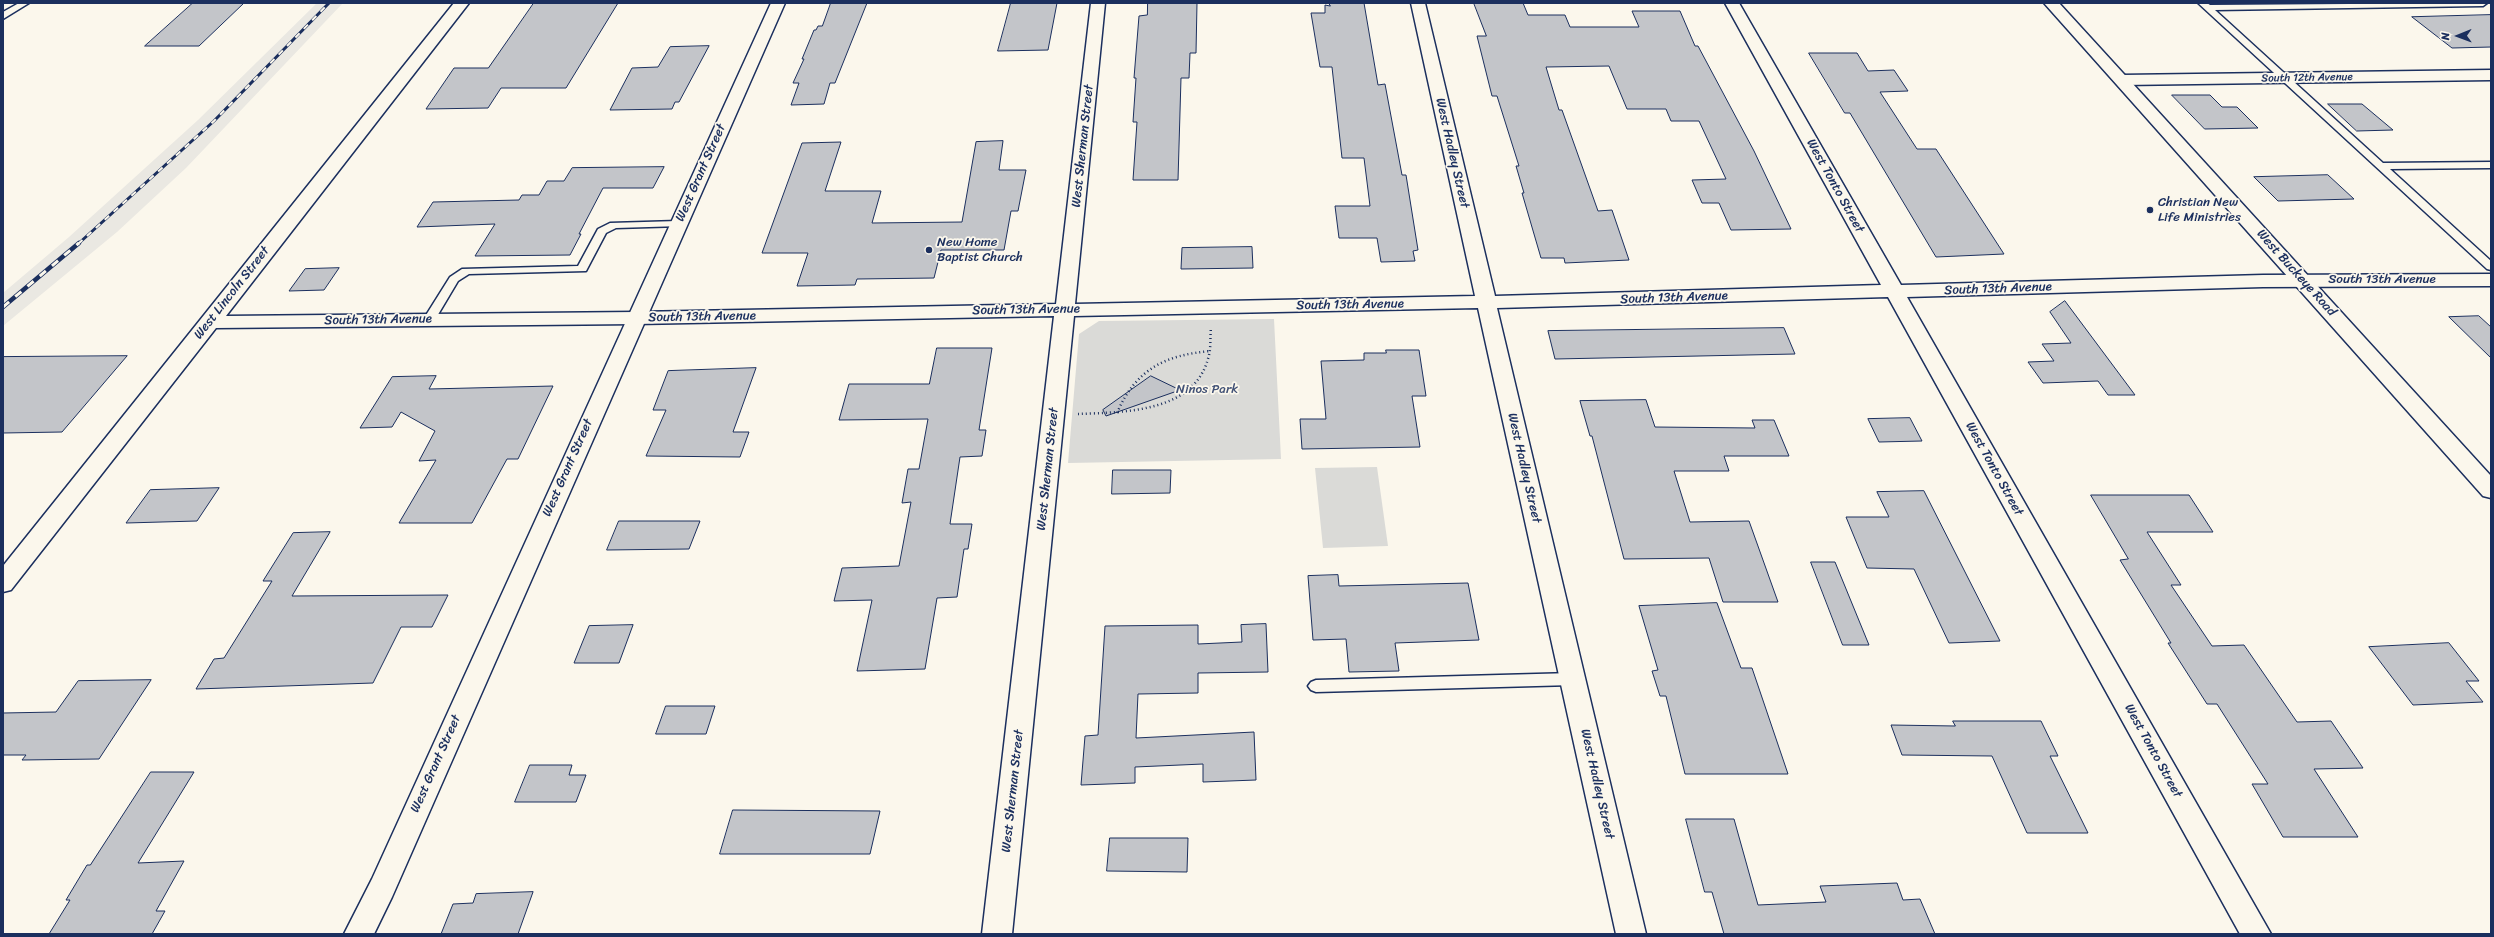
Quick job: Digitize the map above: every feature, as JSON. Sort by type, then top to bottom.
[{"type":"street","name":"West Lincoln Street","points":[[3,583],[462,3]]},
{"type":"street","name":"West Grant Street","points":[[359,934],[382,888],[778,3]]},
{"type":"street","name":"West Sherman Street","points":[[997,934],[1098,3]]},
{"type":"street","name":"West Hadley Street","points":[[1418,3],[1631,934]]},
{"type":"street","name":"West Tonto Street","points":[[1732,3],[2256,934]]},
{"type":"street","name":"West Buckeye Road","points":[[2051,3],[2303,280],[2491,490]]},
{"type":"street","name":"South 12th Avenue","points":[[2122,80],[2491,76]]},
{"type":"street","name":"South 13th Avenue","points":[[209,322],[636,318],[1486,302],[2303,280],[2491,280]]},
{"type":"lane","points":[[3,16],[25,3]]},
{"type":"lane","points":[[2205,5],[2483,3]]},
{"type":"lane","points":[[2205,5],[2491,267]]},
{"type":"lane","points":[[2381,166],[2491,165]]},
{"type":"lane","points":[[429,320],[454,279],[466,271],[582,269],[602,231],[614,225],[678,224]]},
{"type":"lane","points":[[1316,686],[1573,680]]},
{"type":"path","points":[[1076,414],[1117,413],[1159,408],[1186,392],[1202,376],[1210,361],[1211,322]]},
{"type":"path","points":[[1117,413],[1131,384],[1145,371],[1180,355],[1211,351]]},
{"type":"shaded area","points":[[317,3],[343,3],[186,168],[117,232],[3,326],[3,293],[69,237],[198,120]]},
{"type":"green space","name":"Ninos Park","points":[[1274,319],[1281,459],[1068,463],[1079,334],[1099,321]]},
{"type":"green space","points":[[1377,467],[1388,546],[1323,548],[1315,468]]},
{"type":"building","points":[[193,3],[244,3],[199,46],[145,46]]},
{"type":"building","points":[[534,3],[618,3],[566,88],[501,88],[488,108],[426,109],[454,68],[488,68]]},
{"type":"building","points":[[831,3],[867,3],[835,83],[830,83],[824,104],[791,105],[799,83],[793,83],[804,59],[802,59],[814,30],[816,30],[818,26],[822,26]]},
{"type":"building","points":[[1011,3],[1057,3],[1048,50],[998,51]]},
{"type":"building","points":[[1148,3],[1197,3],[1196,53],[1190,53],[1189,78],[1181,78],[1178,180],[1133,180],[1137,122],[1133,122],[1136,78],[1134,78],[1139,16],[1147,15]]},
{"type":"building","points":[[1329,3],[1364,3],[1378,85],[1385,84],[1402,175],[1406,175],[1418,250],[1413,251],[1415,261],[1381,262],[1377,238],[1339,238],[1335,206],[1370,206],[1364,158],[1342,158],[1332,67],[1320,67],[1311,13],[1325,13],[1325,5],[1330,6]]},
{"type":"building","points":[[1474,3],[1523,3],[1528,15],[1565,15],[1570,27],[1639,27],[1632,11],[1680,11],[1695,46],[1698,46],[1754,151],[1791,229],[1731,230],[1719,203],[1702,203],[1692,180],[1726,179],[1699,121],[1671,121],[1666,109],[1627,109],[1609,66],[1546,67],[1559,110],[1562,110],[1598,211],[1612,210],[1629,260],[1565,263],[1564,258],[1541,258],[1522,193],[1524,193],[1516,166],[1519,166],[1497,96],[1492,96],[1477,36],[1486,36]]},
{"type":"building","points":[[2491,15],[2491,47],[2452,48],[2412,17]]},
{"type":"building","points":[[709,46],[679,102],[675,102],[672,109],[610,110],[632,68],[658,67],[670,47]]},
{"type":"building","points":[[1809,53],[1857,53],[1868,71],[1894,70],[1908,91],[1880,92],[1917,149],[1936,149],[2004,254],[1936,257],[1850,113],[1845,113]]},
{"type":"building","points":[[2172,95],[2210,95],[2222,107],[2237,107],[2258,128],[2205,129]]},
{"type":"building","points":[[2328,104],[2362,104],[2393,130],[2357,131]]},
{"type":"building","points":[[1003,141],[999,170],[1026,170],[1018,211],[1011,211],[1004,250],[941,250],[934,278],[857,279],[855,285],[797,286],[808,253],[762,253],[802,143],[841,142],[825,191],[881,191],[872,223],[962,222],[976,142]]},
{"type":"building","points":[[664,167],[653,188],[603,188],[579,234],[581,234],[570,255],[475,256],[495,224],[417,227],[433,202],[519,200],[522,195],[539,195],[547,181],[564,181],[572,168]]},
{"type":"building","points":[[2328,175],[2354,199],[2278,201],[2254,177]]},
{"type":"building","points":[[1252,247],[1253,268],[1181,269],[1182,248]]},
{"type":"building","points":[[339,268],[324,290],[289,291],[305,269]]},
{"type":"building","points":[[2065,301],[2135,395],[2108,395],[2098,381],[2043,383],[2028,362],[2054,361],[2042,344],[2071,343],[2050,312]]},
{"type":"building","points":[[2479,316],[2491,327],[2491,358],[2449,317]]},
{"type":"building","points":[[1784,328],[1795,354],[1555,359],[1548,331]]},
{"type":"building","points":[[937,348],[992,348],[979,430],[986,430],[982,456],[960,457],[950,524],[972,524],[968,549],[964,549],[957,597],[937,598],[925,669],[857,671],[872,600],[834,601],[842,568],[899,566],[911,502],[902,503],[908,469],[919,469],[928,419],[839,420],[849,384],[929,384]]},
{"type":"building","points":[[1386,350],[1419,350],[1426,396],[1412,396],[1420,447],[1302,449],[1300,419],[1326,419],[1321,361],[1364,360],[1364,353],[1386,353]]},
{"type":"building","points":[[127,356],[62,432],[3,433],[3,357]]},
{"type":"building","points":[[756,368],[733,432],[749,432],[740,457],[646,456],[666,410],[653,410],[668,371]]},
{"type":"building","points":[[436,376],[429,389],[553,386],[518,459],[507,459],[472,523],[399,523],[436,460],[419,461],[435,431],[401,412],[392,427],[360,428],[392,377]]},
{"type":"building","points":[[1151,376],[1180,390],[1106,416],[1103,410]]},
{"type":"building","points":[[1646,400],[1655,427],[1755,428],[1752,420],[1774,420],[1789,456],[1724,456],[1729,471],[1674,471],[1690,522],[1749,521],[1778,602],[1723,602],[1709,558],[1624,559],[1592,436],[1590,436],[1580,401]]},
{"type":"building","points":[[1910,418],[1922,441],[1879,442],[1868,419]]},
{"type":"building","points":[[1113,470],[1171,470],[1170,493],[1112,494]]},
{"type":"building","points":[[219,488],[197,521],[126,523],[150,490]]},
{"type":"building","points":[[1924,491],[2000,641],[1949,643],[1914,569],[1867,568],[1846,517],[1889,517],[1877,492]]},
{"type":"building","points":[[2091,495],[2189,495],[2213,532],[2147,532],[2181,585],[2171,585],[2212,646],[2244,645],[2297,722],[2331,721],[2363,768],[2314,769],[2358,837],[2283,837],[2252,784],[2268,784],[2217,704],[2207,704],[2168,643],[2171,643],[2120,560],[2128,559]]},
{"type":"building","points":[[619,521],[700,521],[689,549],[607,550]]},
{"type":"building","points":[[330,532],[292,596],[448,595],[432,627],[401,627],[373,683],[196,689],[214,659],[224,658],[272,581],[263,581],[293,533]]},
{"type":"building","points":[[1811,562],[1835,562],[1869,645],[1843,645]]},
{"type":"building","points":[[1338,575],[1339,586],[1468,583],[1479,640],[1395,643],[1399,671],[1349,672],[1346,639],[1313,640],[1308,576]]},
{"type":"building","points":[[1717,603],[1741,668],[1752,668],[1788,774],[1685,774],[1666,696],[1660,696],[1652,671],[1658,670],[1639,606]]},
{"type":"building","points":[[1266,624],[1268,672],[1198,673],[1198,693],[1138,694],[1136,738],[1254,732],[1256,780],[1203,782],[1203,764],[1135,767],[1135,783],[1081,785],[1085,736],[1098,735],[1105,626],[1198,625],[1198,644],[1242,642],[1241,625]]},
{"type":"building","points":[[633,625],[619,663],[574,663],[589,626]]},
{"type":"building","points":[[2449,643],[2479,681],[2466,681],[2483,702],[2413,705],[2369,647]]},
{"type":"building","points":[[151,680],[99,759],[22,760],[26,755],[3,755],[3,713],[56,712],[78,681]]},
{"type":"building","points":[[666,706],[715,706],[706,734],[656,734]]},
{"type":"building","points":[[1953,721],[2041,721],[2058,756],[2050,756],[2088,833],[2027,833],[1992,756],[1902,755],[1891,725],[1955,726]]},
{"type":"building","points":[[530,765],[572,765],[569,775],[586,775],[576,802],[515,802]]},
{"type":"building","points":[[151,772],[194,772],[138,863],[184,861],[156,911],[165,911],[152,934],[49,934],[70,900],[66,900],[87,865],[90,865]]},
{"type":"building","points":[[733,810],[880,811],[870,854],[720,854]]},
{"type":"building","points":[[1686,819],[1734,819],[1758,905],[1826,902],[1820,886],[1897,883],[1903,900],[1920,899],[1935,934],[1724,934],[1712,892],[1705,892]]},
{"type":"building","points":[[1110,838],[1188,838],[1187,872],[1107,871]]},
{"type":"building","points":[[533,892],[518,934],[441,934],[453,904],[473,903],[476,894]]},
{"type":"railway","points":[[78,244],[214,121],[329,3]]},
{"type":"railway","points":[[3,307],[79,243]]},
{"type":"place","name":"Christian New Life Ministries","points":[[2150,210]]},
{"type":"place","name":"New Home Baptist Church","points":[[929,250]]}]
